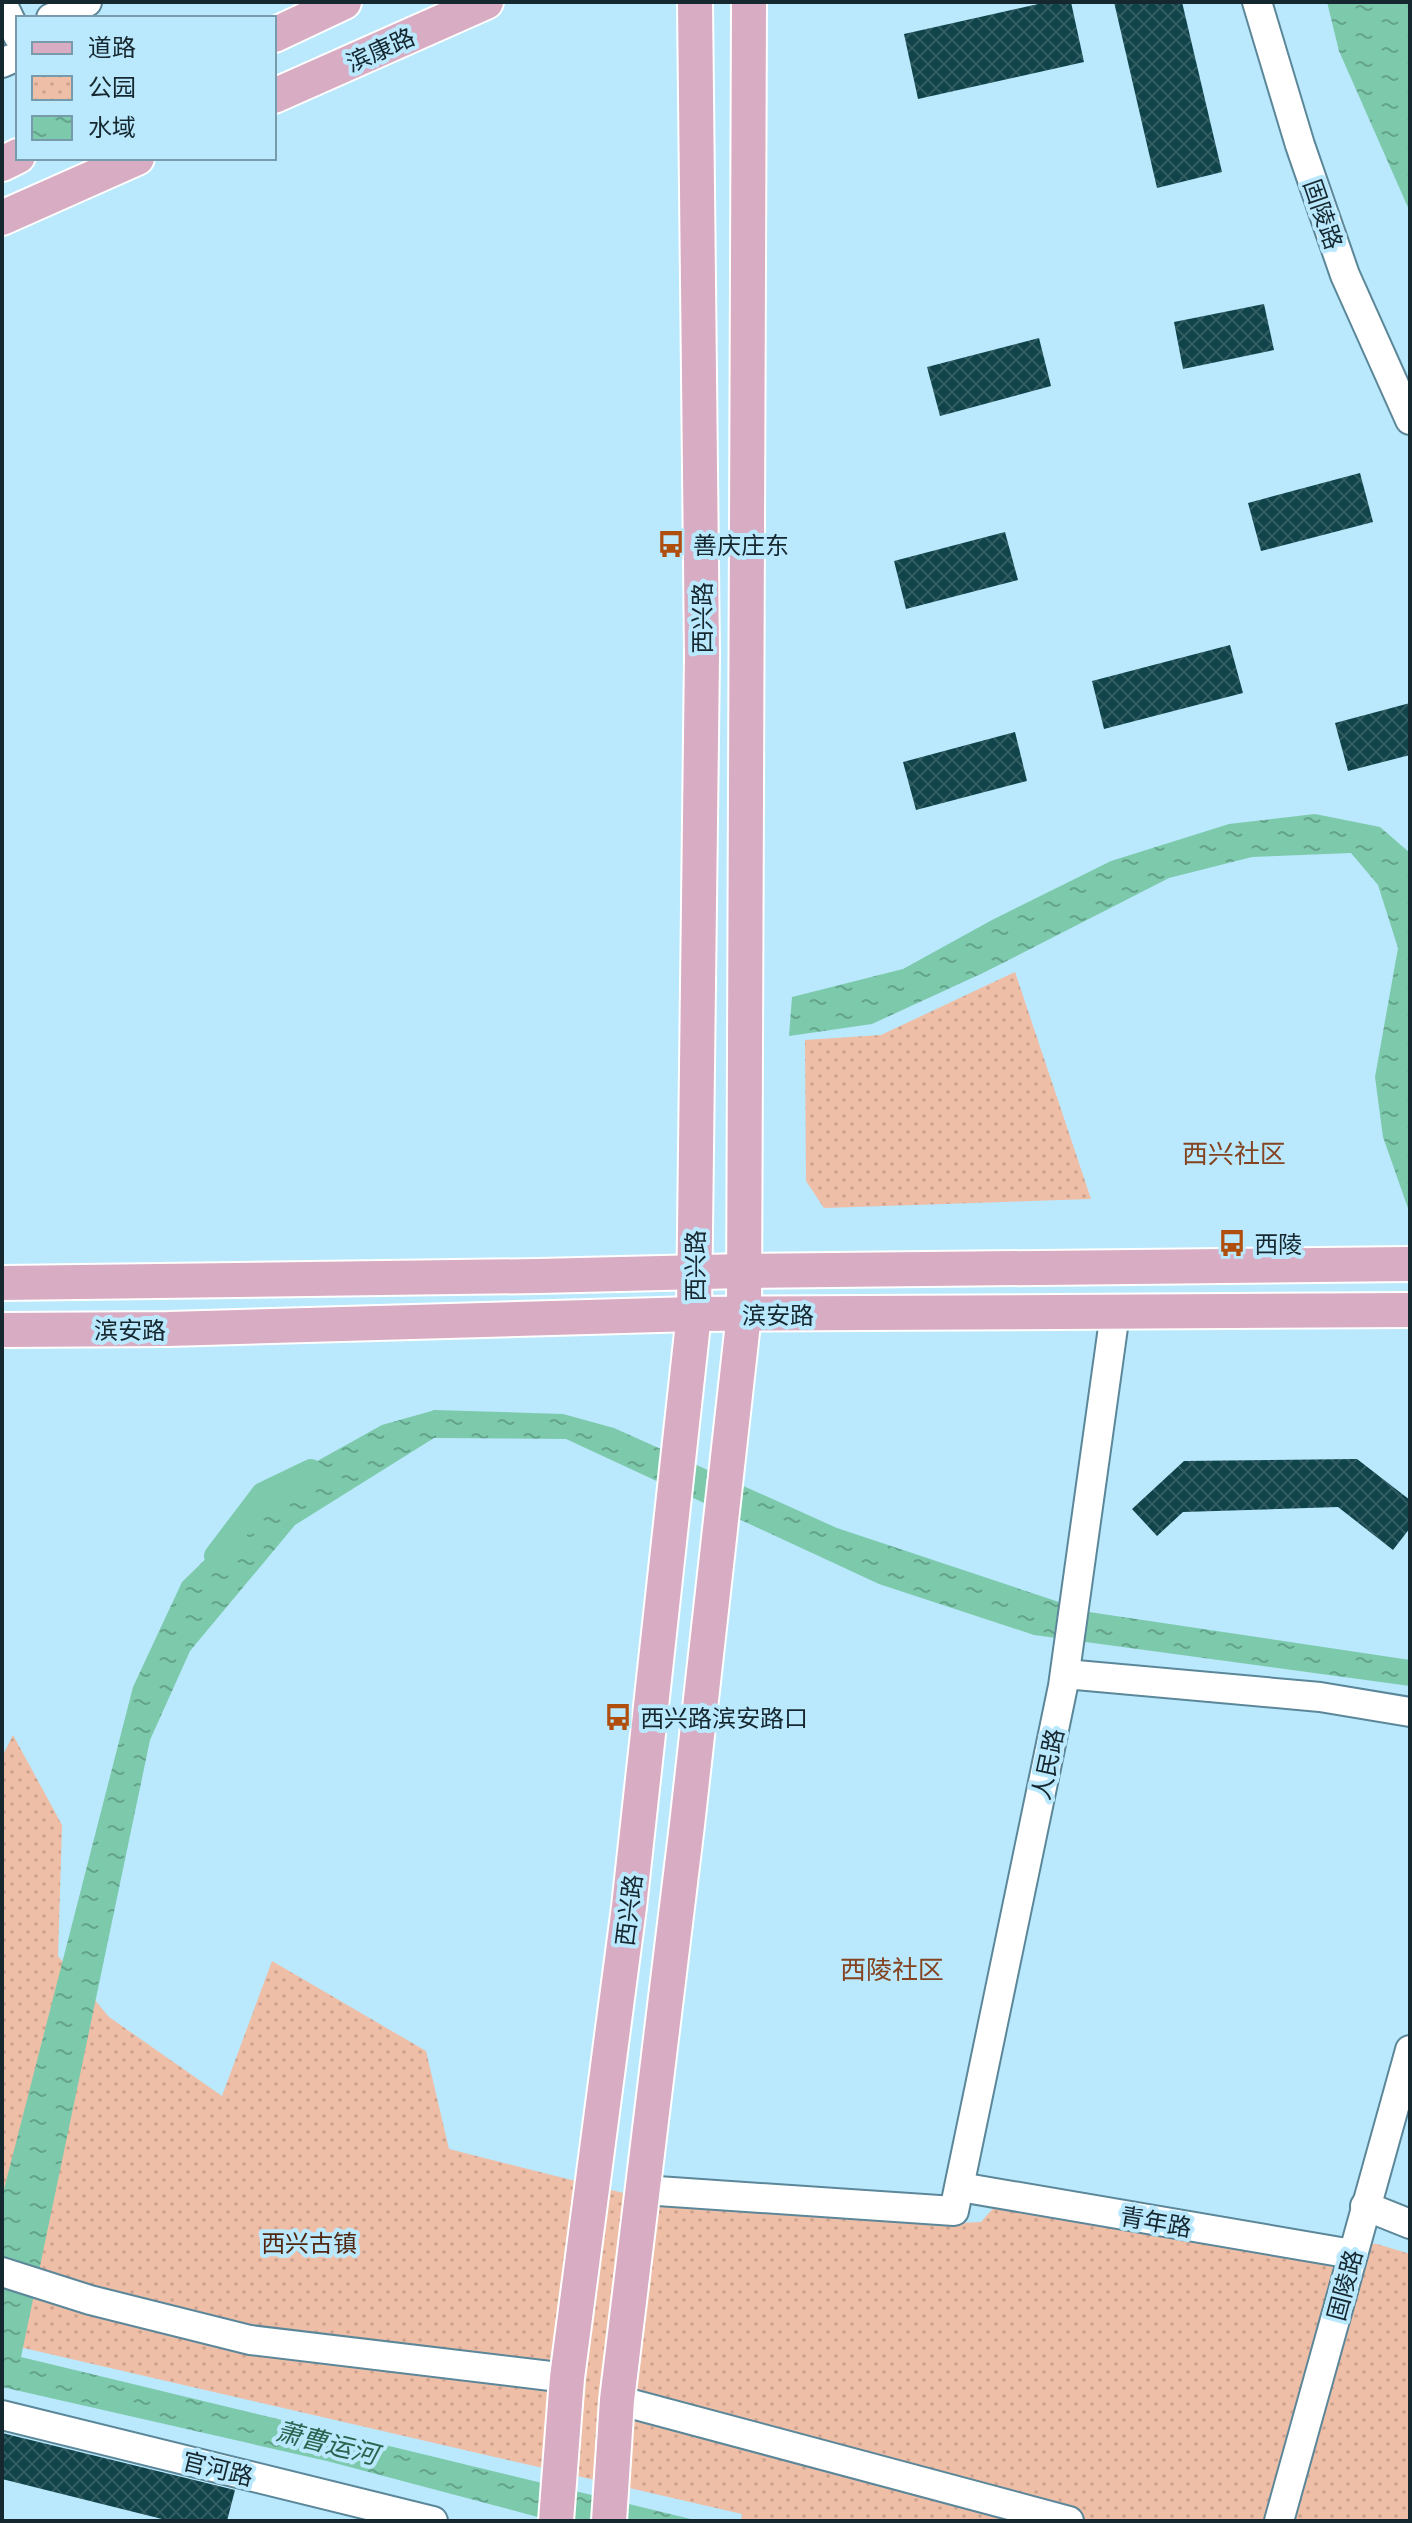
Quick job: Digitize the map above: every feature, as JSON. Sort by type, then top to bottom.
[{"type":"main road","points":[[276,34],[344,2]]},
{"type":"main road","name":"滨康路","points":[[276,95],[486,2]]},
{"type":"main road","name":"西兴路","points":[[556,2521],[567,2378],[629,1907],[694,1314],[702,656],[695,2]]},
{"type":"main road","name":"西兴路","points":[[609,2521],[617,2400],[687,1825],[744,1314],[749,2]]},
{"type":"main road","points":[[2,218],[132,160]]},
{"type":"main road","name":"滨安路","points":[[2,1283],[1410,1264]]},
{"type":"main road","name":"滨安路","points":[[2,1330],[168,1329],[694,1314],[1410,1310]]},
{"type":"street","points":[[56,16],[87,2]]},
{"type":"street","name":"固陵路","points":[[1257,2],[1300,145],[1345,275],[1410,420]]},
{"type":"street","points":[[2,63],[11,26]]},
{"type":"street","name":"人民路","points":[[957,2199],[1065,1674],[1115,1313]]},
{"type":"street","points":[[1065,1674],[1320,1697],[1410,1712]]},
{"type":"street","name":"固陵路","points":[[1279,2521],[1410,2050]]},
{"type":"street","name":"青年路","points":[[643,2190],[957,2199],[1352,2254]]},
{"type":"street","points":[[1365,2206],[1410,2224]]},
{"type":"street","points":[[2,2272],[90,2300],[250,2340],[567,2378]]},
{"type":"street","points":[[617,2400],[1069,2521]]},
{"type":"street","name":"官河路","points":[[2,2415],[433,2521]]},
{"type":"green space","points":[[1015,972],[1091,1199],[824,1208],[806,1181],[805,1040],[881,1035]]},
{"type":"green space","name":"西兴古镇","points":[[13,1735],[62,1825],[58,1956],[109,2017],[222,2096],[272,1961],[426,2051],[449,2149],[675,2206],[960,2223],[981,2222],[997,2204],[1127,2221],[1377,2244],[1410,2254],[1410,2521],[741,2521],[742,2514],[2,2343],[2,1757]]},
{"type":"water","points":[[1327,2],[1410,2],[1410,212],[1339,51]]},
{"type":"water","points":[[1315,814],[1380,827],[1410,853],[1410,1214],[1383,1137],[1375,1077],[1398,948],[1378,885],[1351,853],[1252,857],[1169,878],[985,972],[872,1024],[789,1036],[792,997],[903,969],[992,920],[1111,861],[1229,824]]},
{"type":"water","name":"萧曹运河","points":[[435,1410],[563,1414],[614,1428],[837,1528],[1089,1612],[1410,1660],[1410,1686],[1034,1635],[879,1584],[566,1439],[434,1438],[295,1525],[190,1651],[150,1740],[21,2357],[699,2521],[553,2521],[327,2461],[2,2387],[2,2197],[133,1687],[182,1582],[292,1475],[382,1425]]},
{"type":"building","points":[[1047,2],[1071,2],[1084,62],[918,99],[904,34]]},
{"type":"building","points":[[1114,2],[1182,2],[1222,172],[1157,188]]},
{"type":"building","points":[[1264,304],[1274,350],[1183,369],[1174,322]]},
{"type":"building","points":[[1039,338],[1051,386],[940,416],[927,367]]},
{"type":"building","points":[[1360,473],[1373,522],[1261,551],[1248,503]]},
{"type":"building","points":[[1005,532],[1018,580],[906,609],[894,561]]},
{"type":"building","points":[[1230,645],[1243,693],[1104,729],[1092,681]]},
{"type":"building","points":[[1410,703],[1410,755],[1348,771],[1335,723]]},
{"type":"building","points":[[1015,732],[1027,781],[916,810],[903,762]]},
{"type":"building","points":[[1357,1459],[1410,1500],[1410,1528],[1393,1550],[1338,1507],[1183,1512],[1157,1536],[1132,1509],[1184,1461]]},
{"type":"building","points":[[2,2433],[235,2490],[227,2521],[170,2521],[2,2479]]},
{"type":"waterway","points":[[216,1556],[263,1494],[311,1471]]},
{"type":"place","name":"善庆庄东","points":[[671,544]]},
{"type":"place","name":"西陵","points":[[1232,1243]]},
{"type":"place","name":"西兴路滨安路口","points":[[618,1717]]},
{"type":"district","name":"西兴社区","points":[[1234,1153]]},
{"type":"district","name":"西陵社区","points":[[892,1969]]}]
